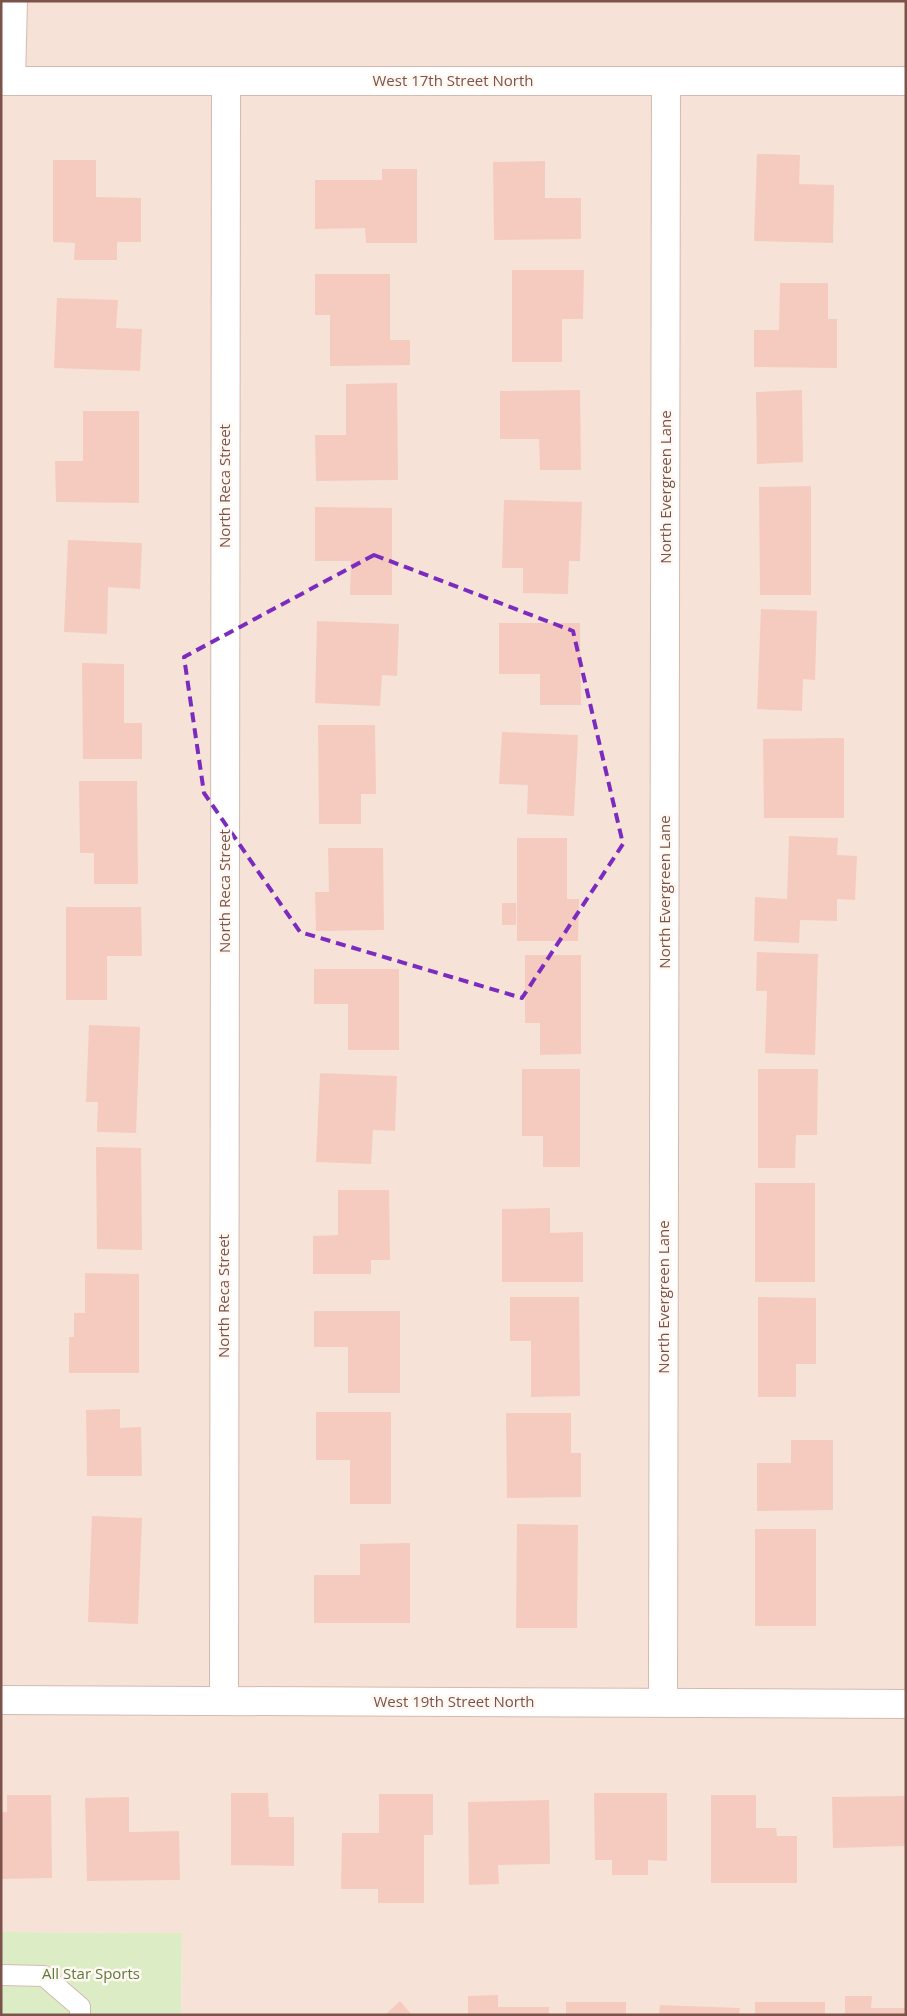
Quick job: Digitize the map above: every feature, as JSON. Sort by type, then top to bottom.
[{"type":"street","points":[[6,81],[13,1]]},
{"type":"street","name":"West 17th Street North","points":[[6,81],[906,81]]},
{"type":"street","name":"North Reca Street","points":[[224,1701],[226,81]]},
{"type":"street","name":"North Evergreen Lane","points":[[663,1703],[666,81]]},
{"type":"street","name":"West 19th Street North","points":[[1,1700],[906,1704]]},
{"type":"lane","points":[[1,1975],[44,1976],[80,2007],[80,2015]]},
{"type":"highlighted area","points":[[374,555],[573,631],[623,844],[522,998],[300,932],[204,793],[184,657]]},
{"type":"shaded area","points":[[1,1],[906,1],[906,2015],[181,2015],[182,1933],[1,1932]]},
{"type":"green space","name":"All Star Sports","points":[[1,1932],[182,1933],[181,2015],[1,2015]]},
{"type":"building","points":[[757,154],[800,155],[799,184],[834,185],[833,243],[754,241]]},
{"type":"building","points":[[53,160],[96,160],[96,197],[141,198],[141,242],[117,242],[117,260],[74,260],[75,243],[53,242]]},
{"type":"building","points":[[545,161],[545,198],[581,198],[581,239],[494,240],[493,162]]},
{"type":"building","points":[[382,169],[417,169],[417,243],[366,243],[365,228],[315,229],[315,180],[382,180]]},
{"type":"building","points":[[512,270],[584,270],[583,319],[562,319],[562,362],[512,362]]},
{"type":"building","points":[[315,274],[390,274],[390,340],[410,340],[410,365],[330,366],[330,315],[315,315]]},
{"type":"building","points":[[780,283],[828,283],[828,319],[837,319],[837,368],[754,367],[754,330],[779,330]]},
{"type":"building","points":[[57,298],[118,300],[116,328],[142,329],[140,371],[54,368]]},
{"type":"building","points":[[397,383],[398,480],[316,481],[315,435],[346,435],[346,384]]},
{"type":"building","points":[[580,390],[581,470],[540,470],[539,439],[500,439],[500,391]]},
{"type":"building","points":[[802,390],[803,462],[757,464],[756,392]]},
{"type":"building","points":[[83,411],[139,411],[139,503],[56,502],[55,461],[83,461]]},
{"type":"building","points":[[811,486],[811,595],[760,595],[759,487]]},
{"type":"building","points":[[504,500],[582,502],[580,561],[569,561],[568,594],[523,593],[523,568],[502,568]]},
{"type":"building","points":[[315,507],[392,508],[392,595],[350,595],[351,561],[315,561]]},
{"type":"building","points":[[68,540],[142,543],[140,589],[108,587],[107,634],[64,632]]},
{"type":"building","points":[[761,609],[817,611],[815,680],[803,679],[802,711],[757,709]]},
{"type":"building","points":[[317,621],[399,624],[397,676],[382,675],[380,706],[315,703]]},
{"type":"building","points":[[499,623],[580,623],[581,705],[540,705],[540,674],[499,674]]},
{"type":"building","points":[[82,663],[124,664],[124,723],[142,723],[142,759],[83,759]]},
{"type":"building","points":[[318,725],[375,725],[376,794],[361,794],[361,824],[319,824]]},
{"type":"building","points":[[502,732],[578,735],[574,816],[527,814],[528,785],[499,784]]},
{"type":"building","points":[[844,738],[844,818],[764,818],[763,739]]},
{"type":"building","points":[[79,781],[137,781],[138,884],[94,884],[94,853],[80,853]]},
{"type":"building","points":[[789,836],[838,838],[837,855],[857,856],[855,900],[837,899],[837,921],[800,920],[799,943],[754,941],[755,897],[787,899]]},
{"type":"building","points":[[517,838],[567,838],[567,899],[579,899],[578,941],[517,941]]},
{"type":"building","points":[[328,848],[383,848],[384,930],[316,931],[315,892],[329,892]]},
{"type":"building","points":[[502,903],[516,903],[516,925],[502,925]]},
{"type":"building","points":[[66,907],[141,907],[142,956],[107,956],[107,1000],[66,1000]]},
{"type":"building","points":[[757,952],[818,954],[815,1055],[765,1053],[767,991],[756,991]]},
{"type":"building","points":[[525,955],[581,955],[581,1054],[540,1055],[540,1023],[525,1023]]},
{"type":"building","points":[[314,969],[399,969],[399,1050],[348,1050],[348,1004],[314,1004]]},
{"type":"building","points":[[89,1025],[140,1027],[136,1133],[97,1132],[98,1102],[86,1102]]},
{"type":"building","points":[[522,1069],[580,1069],[580,1167],[543,1167],[543,1136],[522,1136]]},
{"type":"building","points":[[758,1069],[818,1069],[817,1135],[796,1135],[795,1168],[758,1168]]},
{"type":"building","points":[[320,1073],[397,1076],[395,1131],[373,1130],[371,1164],[316,1162]]},
{"type":"building","points":[[96,1147],[141,1148],[142,1250],[97,1249]]},
{"type":"building","points":[[755,1183],[815,1183],[815,1282],[755,1282]]},
{"type":"building","points":[[338,1190],[389,1190],[390,1260],[371,1260],[371,1274],[313,1274],[313,1236],[338,1235]]},
{"type":"building","points":[[550,1208],[550,1233],[583,1232],[583,1282],[502,1282],[502,1209]]},
{"type":"building","points":[[85,1273],[139,1274],[139,1373],[69,1373],[69,1337],[74,1337],[74,1313],[85,1313]]},
{"type":"building","points":[[510,1297],[579,1297],[580,1396],[531,1397],[531,1341],[510,1341]]},
{"type":"building","points":[[758,1297],[816,1298],[816,1364],[796,1364],[796,1397],[758,1397]]},
{"type":"building","points":[[314,1311],[400,1311],[400,1393],[348,1393],[348,1347],[314,1347]]},
{"type":"building","points":[[120,1409],[120,1428],[141,1427],[142,1476],[87,1476],[86,1410]]},
{"type":"building","points":[[316,1412],[391,1412],[391,1504],[350,1504],[350,1460],[316,1460]]},
{"type":"building","points":[[506,1413],[571,1413],[571,1453],[581,1453],[581,1497],[507,1498]]},
{"type":"building","points":[[791,1440],[833,1440],[833,1510],[757,1511],[757,1463],[791,1463]]},
{"type":"building","points":[[92,1516],[142,1518],[138,1624],[88,1622]]},
{"type":"building","points":[[517,1524],[578,1525],[577,1628],[516,1628]]},
{"type":"building","points":[[755,1529],[816,1529],[816,1626],[755,1626]]},
{"type":"building","points":[[410,1543],[410,1623],[314,1623],[314,1575],[360,1575],[360,1544]]},
{"type":"building","points":[[231,1793],[268,1793],[269,1817],[294,1817],[294,1866],[231,1865]]},
{"type":"building","points":[[594,1793],[667,1793],[667,1861],[648,1860],[648,1875],[612,1875],[612,1860],[595,1860]]},
{"type":"building","points":[[379,1794],[433,1794],[433,1835],[424,1835],[424,1903],[378,1903],[378,1889],[341,1889],[342,1833],[379,1833]]},
{"type":"building","points":[[7,1795],[51,1795],[52,1878],[1,1879],[1,1812],[7,1812]]},
{"type":"building","points":[[711,1795],[756,1795],[756,1828],[776,1828],[777,1836],[797,1836],[797,1883],[711,1883]]},
{"type":"building","points":[[906,1796],[906,1846],[833,1848],[832,1797]]},
{"type":"building","points":[[129,1797],[129,1832],[179,1831],[180,1880],[87,1881],[85,1798]]},
{"type":"building","points":[[549,1800],[550,1864],[498,1865],[499,1884],[469,1885],[468,1802]]},
{"type":"building","points":[[498,1995],[498,2007],[549,2007],[549,2015],[468,2015],[468,1996]]},
{"type":"building","points":[[845,1996],[872,1996],[871,2008],[906,2008],[906,2015],[845,2015]]},
{"type":"building","points":[[400,2001],[412,2015],[385,2015]]},
{"type":"building","points":[[566,2002],[626,2002],[626,2015],[566,2015]]},
{"type":"building","points":[[755,2002],[825,2002],[825,2015],[755,2015]]},
{"type":"building","points":[[660,2005],[740,2008],[739,2015],[659,2015]]}]
